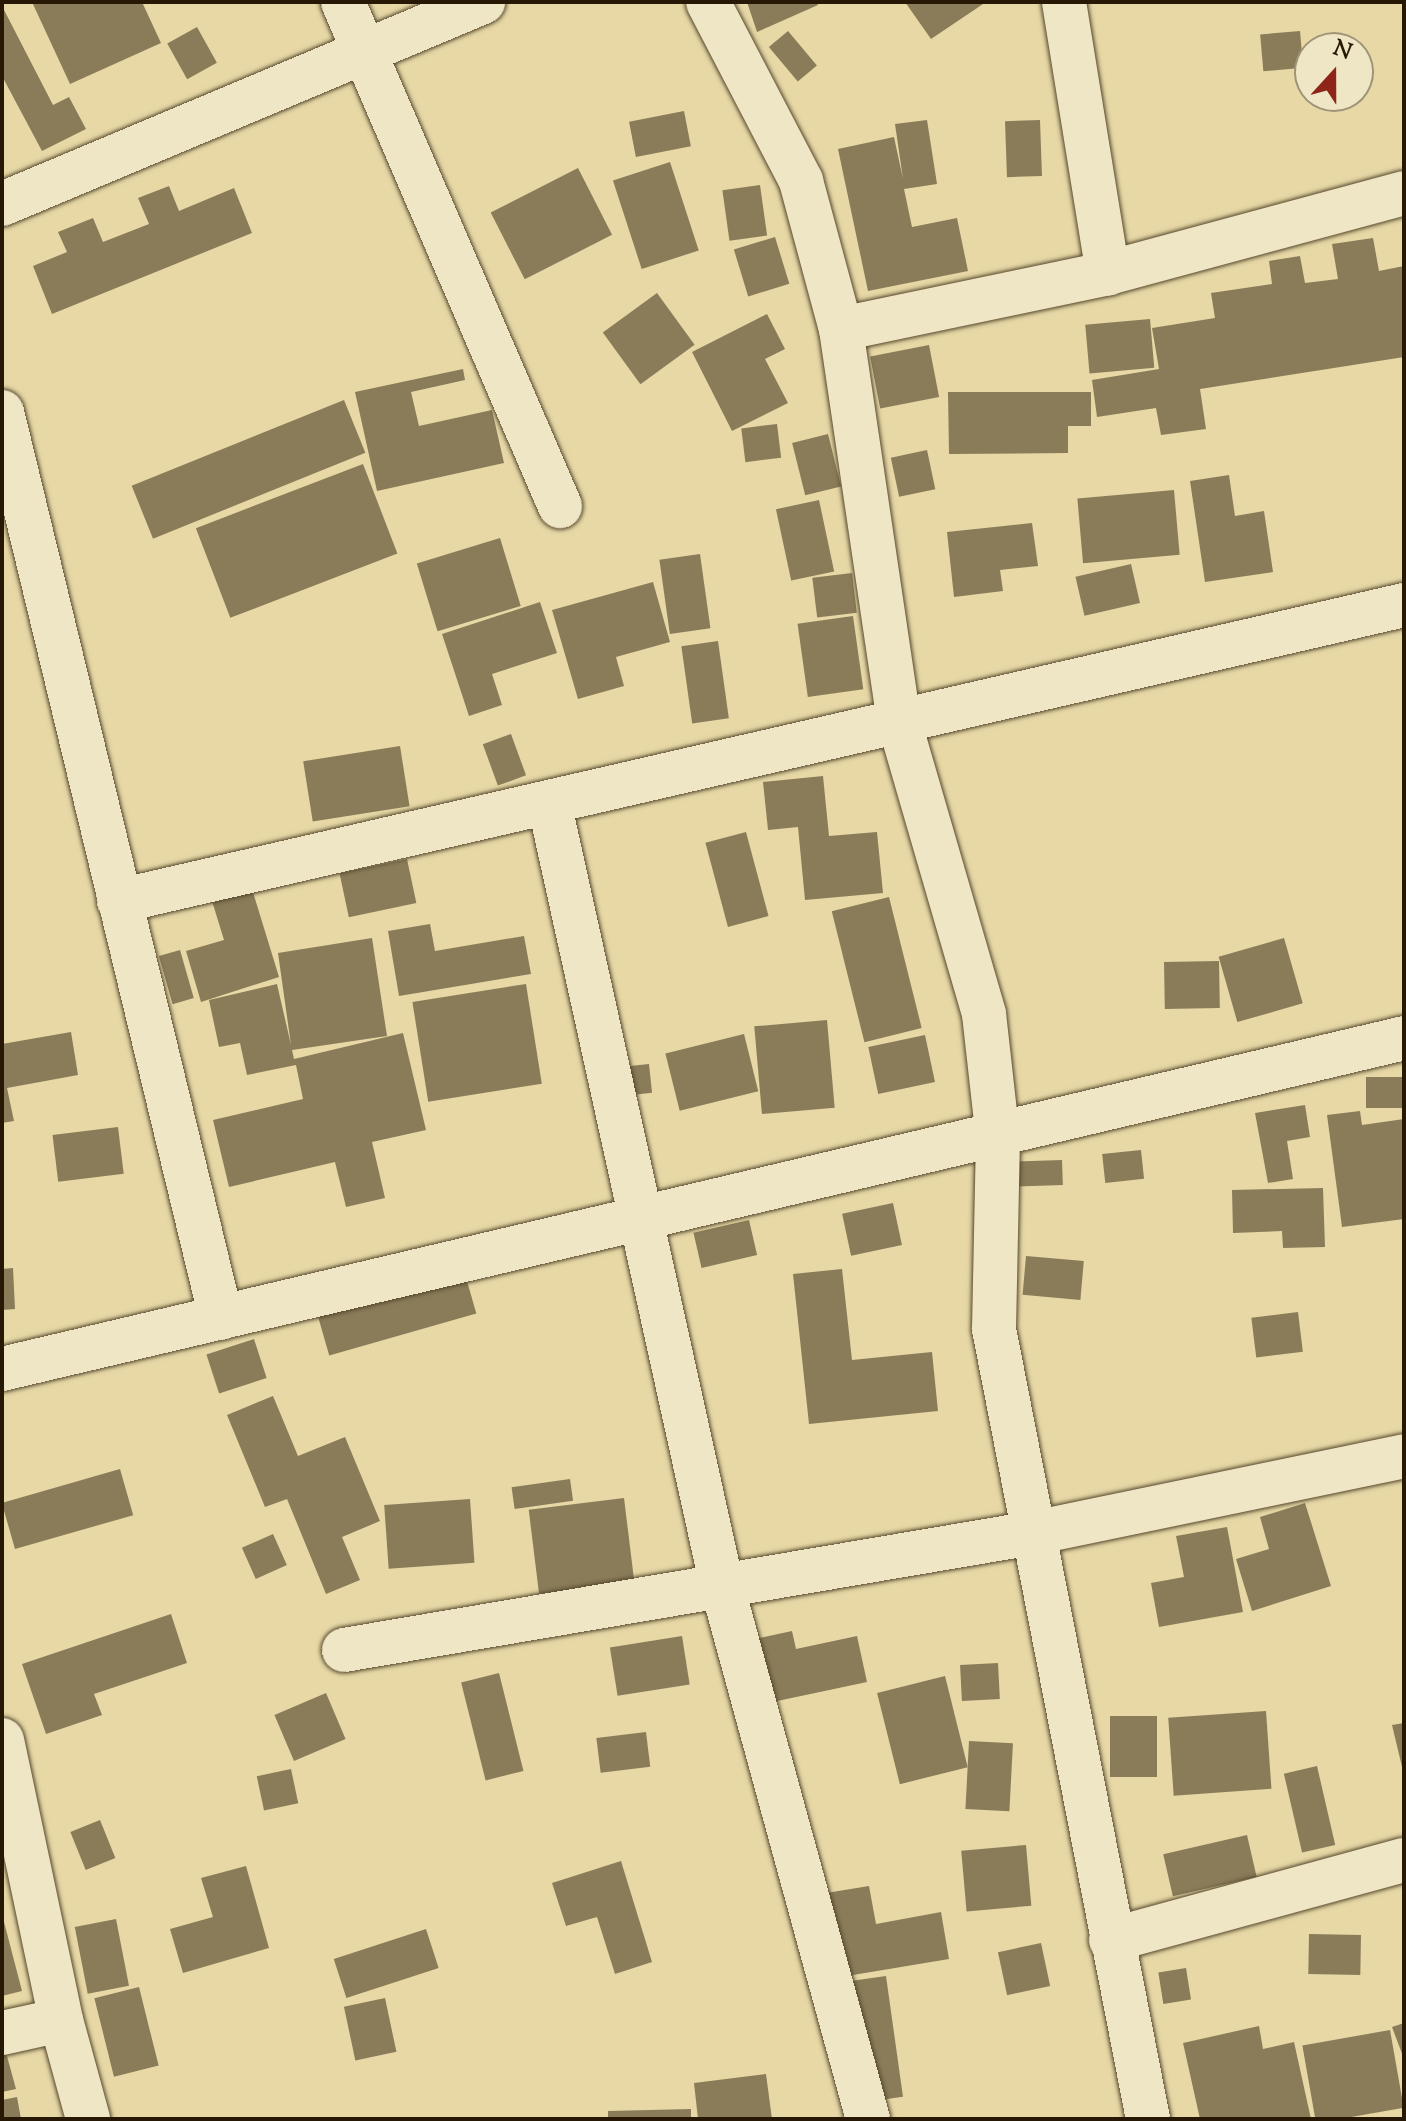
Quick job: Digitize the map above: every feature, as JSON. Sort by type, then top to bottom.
[{"type":"street","points":[[343,2],[363,55],[560,506]]},
{"type":"street","points":[[2,204],[363,55],[483,2]]},
{"type":"street","points":[[708,2],[801,181],[841,329],[899,721],[984,1014],[998,1138],[994,1329],[1148,2119]]},
{"type":"street","points":[[1064,2],[1108,273]]},
{"type":"street","points":[[841,329],[1108,273],[1404,193]]},
{"type":"street","points":[[2,412],[221,1318]]},
{"type":"street","points":[[119,901],[1404,605]]},
{"type":"street","points":[[549,802],[644,1220],[722,1586],[868,2119]]},
{"type":"street","points":[[2,1369],[998,1138],[1404,1038]]},
{"type":"street","points":[[344,1650],[1033,1533],[1404,1456]]},
{"type":"street","points":[[2,1740],[61,2020],[88,2119]]},
{"type":"street","points":[[1111,1940],[1404,1860]]},
{"type":"street","points":[[2,2033],[61,2020]]},
{"type":"building","points":[[32,2],[142,2],[161,43],[70,84]]},
{"type":"building","points":[[747,2],[817,2],[818,5],[757,32]]},
{"type":"building","points":[[905,2],[986,2],[931,39]]},
{"type":"building","points":[[2,6],[53,105],[69,97],[86,129],[42,151],[2,76]]},
{"type":"building","points":[[197,27],[217,63],[187,79],[167,43]]},
{"type":"building","points":[[788,31],[817,65],[798,82],[769,47]]},
{"type":"building","points":[[1300,31],[1294,32],[1294,69],[1263,71],[1260,34]]},
{"type":"building","points":[[684,111],[691,146],[636,157],[629,122]]},
{"type":"building","points":[[927,120],[937,184],[904,189],[912,227],[957,218],[968,271],[868,291],[838,149],[894,137],[903,179],[895,124]]},
{"type":"building","points":[[1040,120],[1042,176],[1007,177],[1005,121]]},
{"type":"building","points":[[670,162],[699,250],[642,269],[613,181]]},
{"type":"building","points":[[578,168],[612,235],[525,279],[491,212]]},
{"type":"building","points":[[760,185],[767,236],[729,241],[722,190]]},
{"type":"building","points":[[169,186],[179,211],[234,188],[252,233],[52,314],[33,266],[67,252],[58,232],[93,218],[103,242],[149,224],[138,198]]},
{"type":"building","points":[[775,237],[789,284],[748,296],[734,250]]},
{"type":"building","points":[[1373,238],[1379,271],[1404,266],[1404,357],[1200,389],[1206,429],[1161,435],[1156,408],[1097,417],[1092,380],[1159,369],[1152,328],[1215,318],[1211,293],[1272,284],[1269,261],[1300,256],[1305,283],[1338,279],[1332,244]]},
{"type":"building","points":[[657,293],[695,345],[640,384],[603,332]]},
{"type":"building","points":[[767,314],[785,349],[765,359],[788,403],[732,431],[692,352]]},
{"type":"building","points":[[1150,319],[1154,368],[1090,373],[1085,325]]},
{"type":"building","points":[[929,345],[939,397],[880,408],[870,356]]},
{"type":"building","points":[[463,369],[465,380],[411,392],[419,426],[492,410],[504,463],[377,491],[355,392]]},
{"type":"building","points":[[948,392],[1091,392],[1091,426],[1068,426],[1068,453],[949,454]]},
{"type":"building","points":[[344,400],[365,453],[153,539],[132,486]]},
{"type":"building","points":[[777,424],[781,458],[745,462],[741,428]]},
{"type":"building","points":[[828,434],[841,486],[805,495],[792,443]]},
{"type":"building","points":[[927,450],[935,489],[899,497],[891,458]]},
{"type":"building","points":[[363,464],[397,554],[230,618],[196,528]]},
{"type":"building","points":[[1229,475],[1235,516],[1264,511],[1273,572],[1205,582],[1190,481]]},
{"type":"building","points":[[1174,490],[1180,555],[1083,563],[1077,498]]},
{"type":"building","points":[[819,500],[834,571],[791,581],[776,509]]},
{"type":"building","points":[[1032,523],[1038,566],[1000,570],[1003,591],[954,597],[947,532]]},
{"type":"building","points":[[500,538],[521,606],[438,631],[417,563]]},
{"type":"building","points":[[700,554],[710,628],[670,634],[659,560]]},
{"type":"building","points":[[1131,564],[1140,603],[1084,616],[1075,577]]},
{"type":"building","points":[[852,573],[857,613],[817,618],[812,578]]},
{"type":"building","points":[[653,582],[670,642],[616,657],[624,686],[578,699],[552,610]]},
{"type":"building","points":[[540,602],[557,653],[492,674],[502,705],[469,716],[442,634]]},
{"type":"building","points":[[853,616],[863,689],[808,697],[798,624]]},
{"type":"building","points":[[718,641],[729,718],[692,723],[681,646]]},
{"type":"building","points":[[511,734],[526,775],[498,786],[483,744]]},
{"type":"building","points":[[400,746],[410,806],[313,822],[303,761]]},
{"type":"building","points":[[823,776],[829,836],[877,832],[883,893],[805,900],[798,827],[768,830],[763,782]]},
{"type":"building","points":[[746,832],[769,916],[728,927],[705,843]]},
{"type":"building","points":[[407,859],[416,903],[349,917],[340,873]]},
{"type":"building","points":[[252,889],[279,977],[201,1002],[186,951],[224,940],[212,901]]},
{"type":"building","points":[[889,897],[922,1028],[864,1042],[832,911]]},
{"type":"building","points":[[430,924],[435,951],[524,936],[531,974],[399,996],[388,931]]},
{"type":"building","points":[[372,938],[387,1036],[292,1050],[294,1059],[403,1033],[426,1130],[372,1142],[385,1198],[346,1207],[335,1162],[229,1187],[213,1120],[303,1099],[296,1065],[247,1075],[240,1043],[219,1047],[209,1000],[277,984],[291,1045],[278,953]]},
{"type":"building","points":[[1284,938],[1303,1003],[1237,1022],[1219,957]]},
{"type":"building","points":[[180,950],[194,998],[173,1004],[159,956]]},
{"type":"building","points":[[1219,961],[1220,1008],[1165,1009],[1164,962]]},
{"type":"building","points":[[526,984],[542,1084],[428,1102],[412,1002]]},
{"type":"building","points":[[827,1020],[835,1108],[762,1114],[754,1026]]},
{"type":"building","points":[[71,1032],[78,1075],[7,1088],[14,1121],[2,1123],[2,1044]]},
{"type":"building","points":[[744,1034],[758,1091],[680,1111],[665,1054]]},
{"type":"building","points":[[925,1035],[935,1082],[878,1094],[868,1047]]},
{"type":"building","points":[[649,1064],[652,1093],[618,1096],[615,1068]]},
{"type":"building","points":[[1366,1077],[1404,1077],[1404,1108],[1366,1108]]},
{"type":"building","points":[[1305,1105],[1310,1137],[1287,1141],[1293,1179],[1268,1183],[1255,1113]]},
{"type":"building","points":[[1360,1111],[1362,1125],[1404,1119],[1404,1219],[1342,1227],[1327,1115]]},
{"type":"building","points":[[118,1127],[124,1174],[58,1182],[52,1135]]},
{"type":"building","points":[[1141,1150],[1144,1179],[1105,1183],[1102,1154]]},
{"type":"building","points":[[1062,1160],[1063,1185],[1017,1187],[1016,1162]]},
{"type":"building","points":[[1323,1188],[1325,1247],[1283,1248],[1282,1231],[1233,1233],[1232,1190]]},
{"type":"building","points":[[893,1203],[902,1245],[851,1256],[842,1214]]},
{"type":"building","points":[[749,1220],[757,1255],[702,1268],[693,1233]]},
{"type":"building","points":[[1026,1256],[1084,1261],[1080,1300],[1023,1295]]},
{"type":"building","points":[[13,1268],[15,1309],[2,1310],[2,1269]]},
{"type":"building","points":[[842,1269],[852,1360],[932,1352],[938,1411],[809,1424],[793,1274]]},
{"type":"building","points":[[465,1274],[476,1313],[329,1356],[318,1316]]},
{"type":"building","points":[[1298,1312],[1303,1352],[1256,1357],[1251,1318]]},
{"type":"building","points":[[254,1339],[267,1378],[219,1393],[206,1354]]},
{"type":"building","points":[[273,1396],[298,1456],[345,1437],[380,1521],[342,1537],[360,1580],[326,1594],[287,1499],[265,1507],[227,1415]]},
{"type":"building","points":[[120,1469],[133,1515],[15,1549],[2,1503]]},
{"type":"building","points":[[570,1479],[573,1501],[515,1509],[512,1487]]},
{"type":"building","points":[[624,1498],[634,1582],[539,1594],[529,1510]]},
{"type":"building","points":[[470,1499],[474,1563],[389,1569],[384,1505]]},
{"type":"building","points":[[1305,1503],[1331,1586],[1252,1611],[1236,1559],[1269,1549],[1260,1517]]},
{"type":"building","points":[[1227,1527],[1243,1612],[1159,1627],[1151,1583],[1184,1577],[1176,1536]]},
{"type":"building","points":[[273,1534],[287,1565],[256,1579],[242,1548]]},
{"type":"building","points":[[171,1614],[187,1663],[94,1694],[102,1715],[46,1734],[22,1664]]},
{"type":"building","points":[[792,1631],[796,1649],[857,1636],[867,1682],[759,1705],[745,1641]]},
{"type":"building","points":[[682,1636],[690,1684],[618,1696],[610,1647]]},
{"type":"building","points":[[998,1663],[1000,1699],[962,1701],[960,1665]]},
{"type":"building","points":[[499,1673],[523,1771],[486,1780],[461,1682]]},
{"type":"building","points":[[945,1676],[968,1767],[900,1784],[877,1693]]},
{"type":"building","points":[[326,1693],[346,1739],[294,1761],[274,1715]]},
{"type":"building","points":[[1266,1711],[1271,1789],[1174,1796],[1168,1718]]},
{"type":"building","points":[[1110,1716],[1157,1716],[1157,1777],[1110,1777]]},
{"type":"building","points":[[1404,1723],[1404,1771],[1403,1771],[1392,1725]]},
{"type":"building","points":[[646,1732],[650,1767],[601,1773],[596,1738]]},
{"type":"building","points":[[969,1741],[1013,1743],[1009,1811],[965,1809]]},
{"type":"building","points":[[1317,1766],[1335,1845],[1302,1853],[1284,1774]]},
{"type":"building","points":[[291,1769],[298,1803],[264,1811],[257,1776]]},
{"type":"building","points":[[100,1820],[115,1858],[86,1870],[70,1832]]},
{"type":"building","points":[[1247,1835],[1257,1877],[1173,1896],[1163,1854]]},
{"type":"building","points":[[1026,1845],[1031,1906],[967,1911],[961,1851]]},
{"type":"building","points":[[621,1861],[652,1962],[615,1974],[597,1917],[566,1926],[552,1883]]},
{"type":"building","points":[[246,1866],[269,1948],[183,1973],[170,1929],[213,1917],[201,1878]]},
{"type":"building","points":[[869,1886],[876,1924],[941,1912],[949,1959],[835,1978],[820,1894]]},
{"type":"building","points":[[2,1919],[22,1991],[2,1996]]},
{"type":"building","points":[[116,1919],[129,1986],[88,1994],[75,1927]]},
{"type":"building","points":[[426,1929],[439,1968],[346,1998],[334,1959]]},
{"type":"building","points":[[1309,1934],[1361,1935],[1360,1975],[1308,1974]]},
{"type":"building","points":[[1041,1943],[1050,1986],[1007,1995],[998,1952]]},
{"type":"building","points":[[1186,1968],[1191,2000],[1163,2004],[1158,1972]]},
{"type":"building","points":[[886,1976],[903,2097],[862,2103],[845,1982]]},
{"type":"building","points":[[139,1987],[159,2066],[114,2077],[94,1998]]},
{"type":"building","points":[[385,1998],[396,2052],[355,2061],[344,2007]]},
{"type":"building","points":[[1404,2023],[1404,2059],[1392,2027]]},
{"type":"building","points":[[1259,2026],[1263,2049],[1294,2042],[1311,2119],[1200,2119],[1183,2043]]},
{"type":"building","points":[[1390,2030],[1404,2108],[1340,2119],[1315,2119],[1302,2045]]},
{"type":"building","points":[[2,2038],[16,2089],[2,2092]]},
{"type":"building","points":[[766,2074],[772,2119],[698,2119],[694,2083]]},
{"type":"building","points":[[17,2097],[21,2119],[2,2119],[2,2100]]},
{"type":"building","points":[[691,2109],[691,2119],[608,2119],[608,2111]]}]
